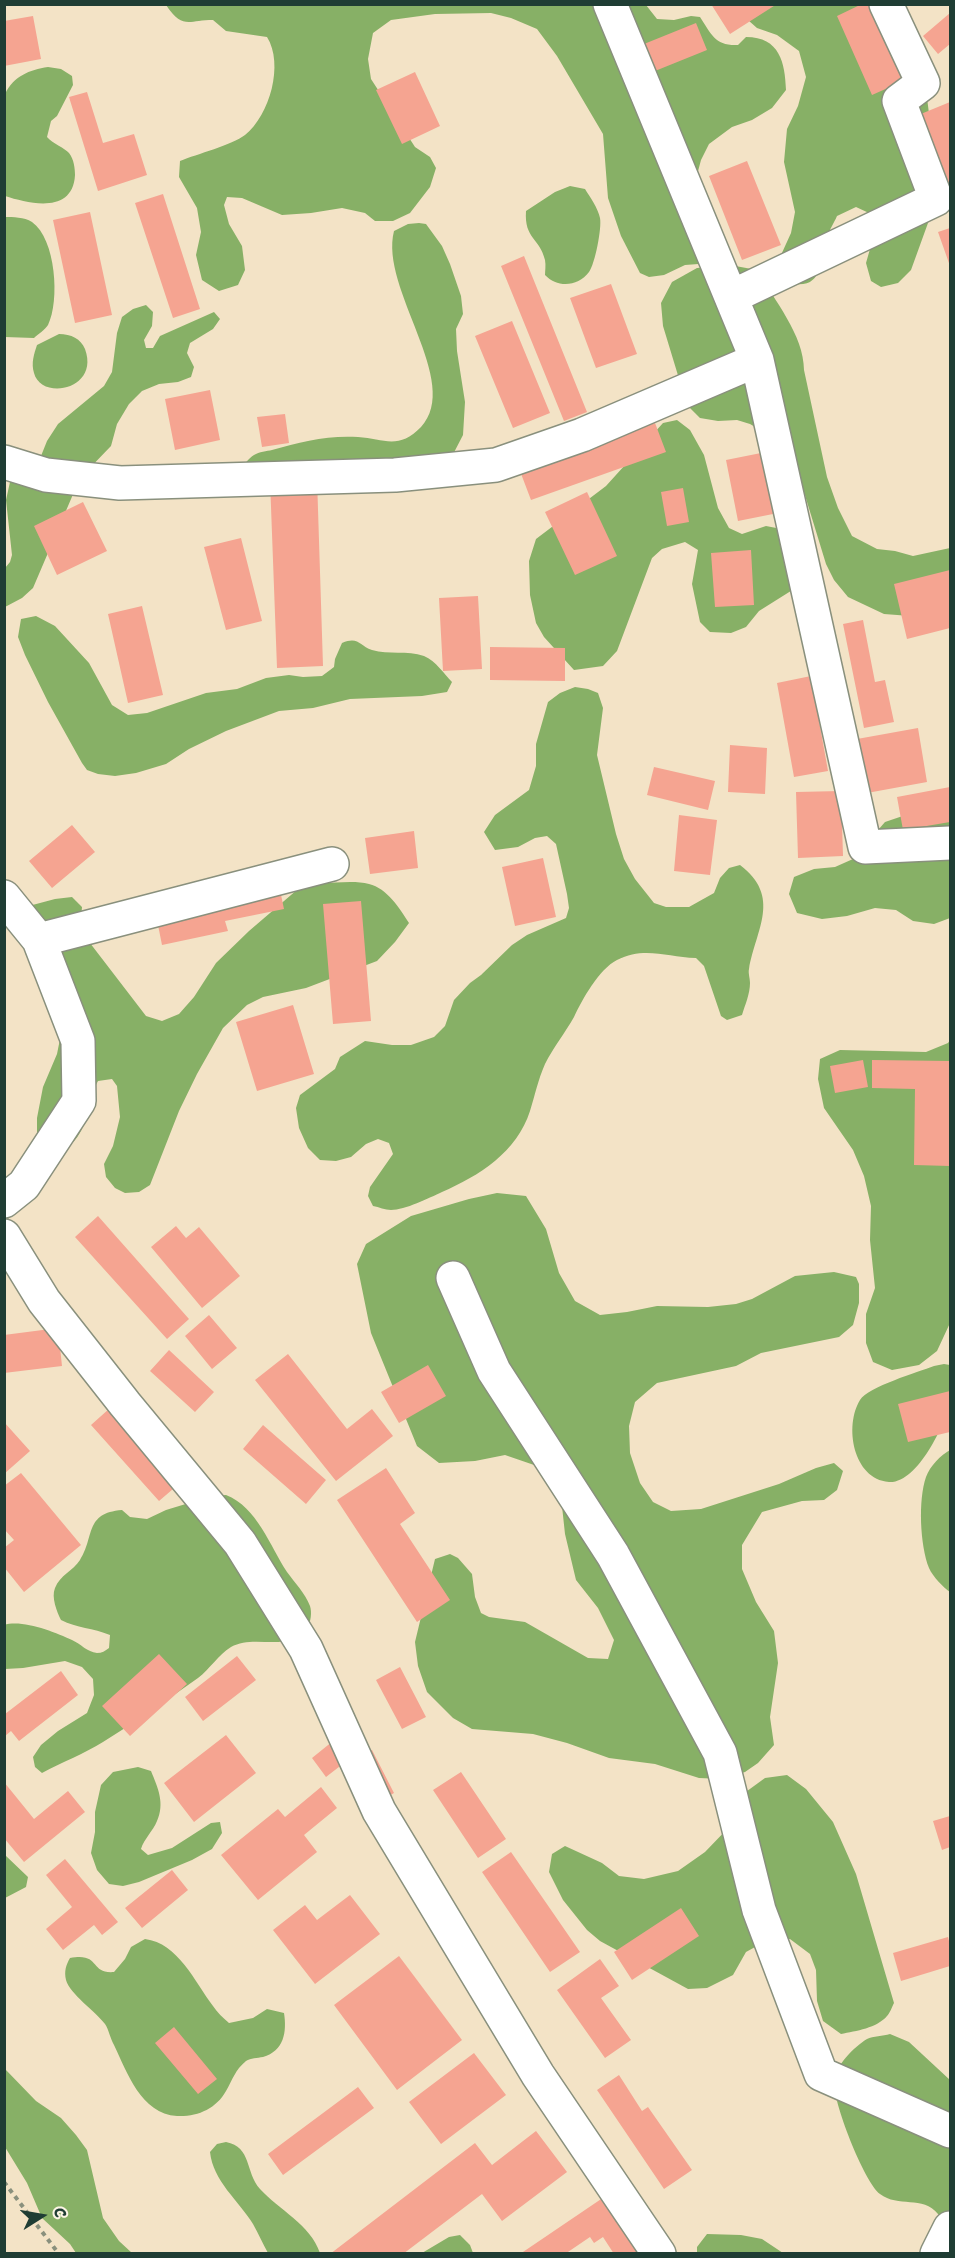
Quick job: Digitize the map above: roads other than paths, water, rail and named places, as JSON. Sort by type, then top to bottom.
[{"type":"lane","points":[[610,4],[757,360],[865,847],[951,843]]},
{"type":"lane","points":[[731,297],[936,199],[899,101],[923,83],[886,4]]},
{"type":"lane","points":[[4,462],[46,475],[120,483],[395,475],[496,465],[582,435],[757,360]]},
{"type":"lane","points":[[39,940],[332,864]]},
{"type":"lane","points":[[4,897],[39,940],[78,1041],[79,1101],[24,1185],[4,1202]]},
{"type":"lane","points":[[4,1236],[44,1301],[125,1404],[240,1543],[306,1649],[386,1821],[538,2075],[659,2253]]},
{"type":"lane","points":[[453,1278],[494,1371],[613,1555],[720,1752],[759,1910],[821,2074],[951,2131]]},
{"type":"lane","points":[[937,2253],[951,2228]]}]
